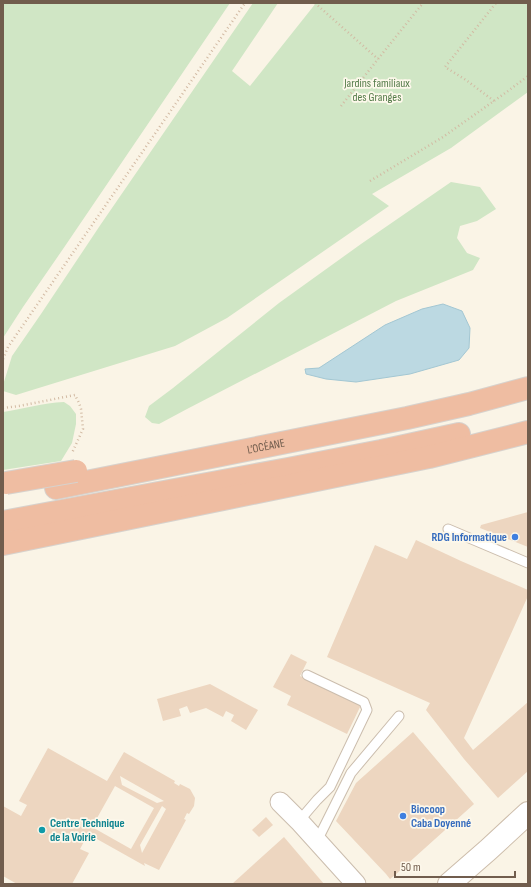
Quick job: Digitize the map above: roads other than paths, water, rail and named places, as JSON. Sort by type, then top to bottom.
[{"type":"highway","name":"L’OCÉANE","points":[[4,488],[56,488],[408,418],[470,404],[528,388]]},
{"type":"highway","points":[[12,520],[442,439],[528,416]]},
{"type":"highway","points":[[3,544],[429,457],[528,432]]},
{"type":"highway","points":[[4,488],[73,463],[171,465]]},
{"type":"main road","points":[[449,884],[528,813]]},
{"type":"main road","points":[[469,884],[528,831]]},
{"type":"street","points":[[280,802],[356,884]]},
{"type":"lane","points":[[448,529],[528,563]]},
{"type":"lane","points":[[299,822],[330,787],[367,710],[364,702],[307,675]]},
{"type":"lane","points":[[317,841],[351,773],[399,716]]},
{"type":"water","points":[[443,304],[462,311],[470,328],[469,348],[459,360],[410,374],[356,382],[326,379],[306,374],[305,369],[319,368],[385,325],[422,309]]},
{"type":"place","name":"RDG Informatique","points":[[515,537]]},
{"type":"place","name":"Biocoop Caba Doyenné","points":[[403,816]]},
{"type":"place","name":"Centre Technique de la Voirie","points":[[42,830]]},
{"type":"park label","name":"Jardins familiaux des Granges","points":[[377,90]]}]
